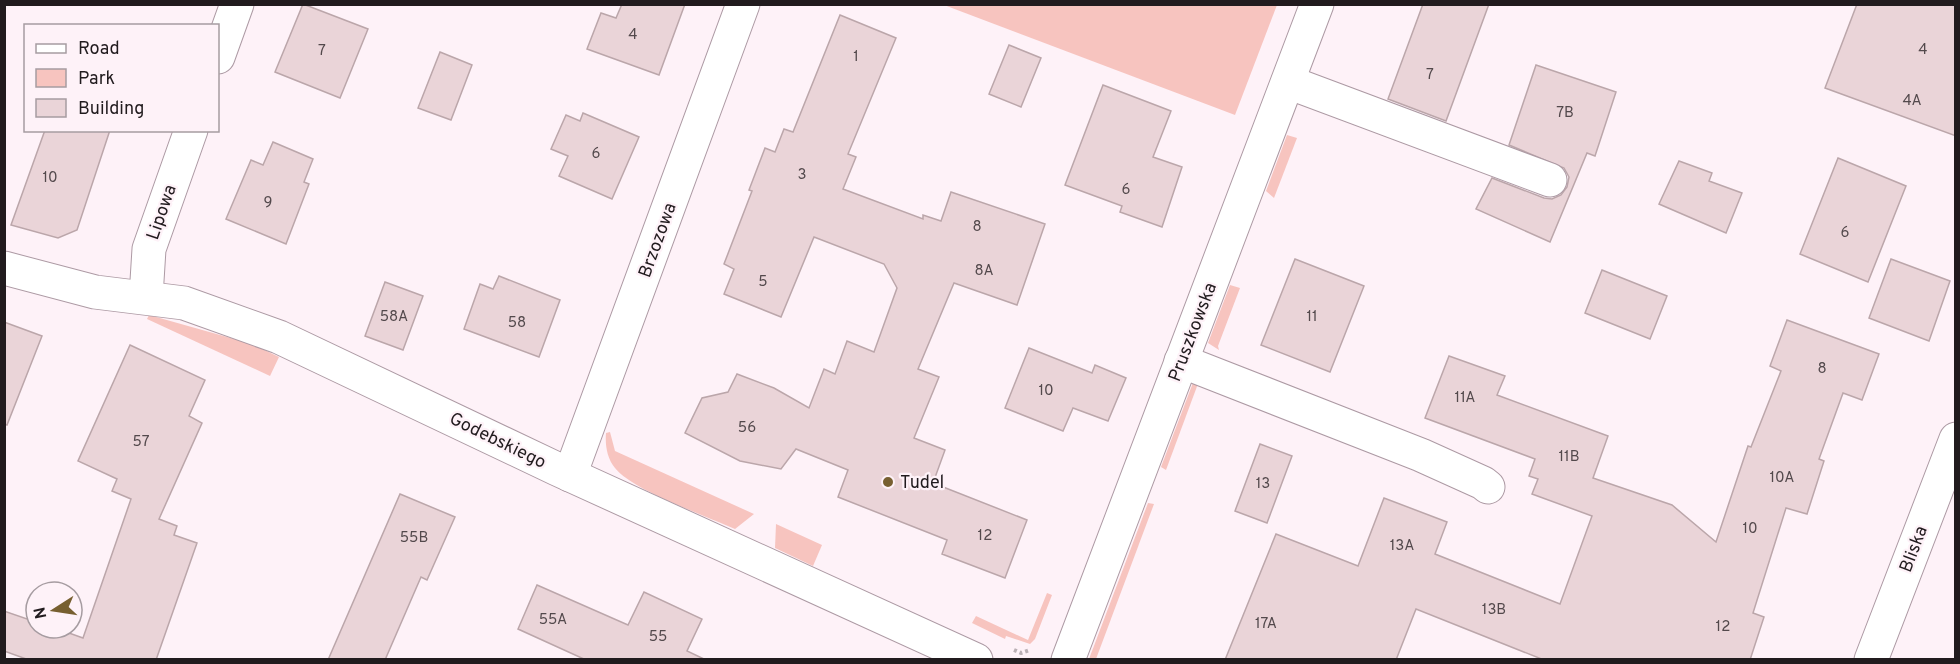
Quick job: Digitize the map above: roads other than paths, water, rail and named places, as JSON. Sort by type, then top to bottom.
[{"type":"street","points":[[219,54],[237,4]]},
{"type":"street","name":"Brzozowa","points":[[570,475],[743,4]]},
{"type":"street","name":"Pruszkowska","points":[[1068,660],[1317,4]]},
{"type":"street","points":[[1288,82],[1550,180]]},
{"type":"street","name":"Lipowa","points":[[146,297],[149,249],[190,132]]},
{"type":"street","name":"Godebskiego","points":[[4,268],[95,292],[146,297],[210,311],[279,337],[570,475],[976,660]]},
{"type":"street","points":[[1181,361],[1421,455],[1483,483],[1488,488]]},
{"type":"street","name":"Bliska","points":[[1871,660],[1956,439]]},
{"type":"place","name":"Tudel","points":[[888,482]]}]
